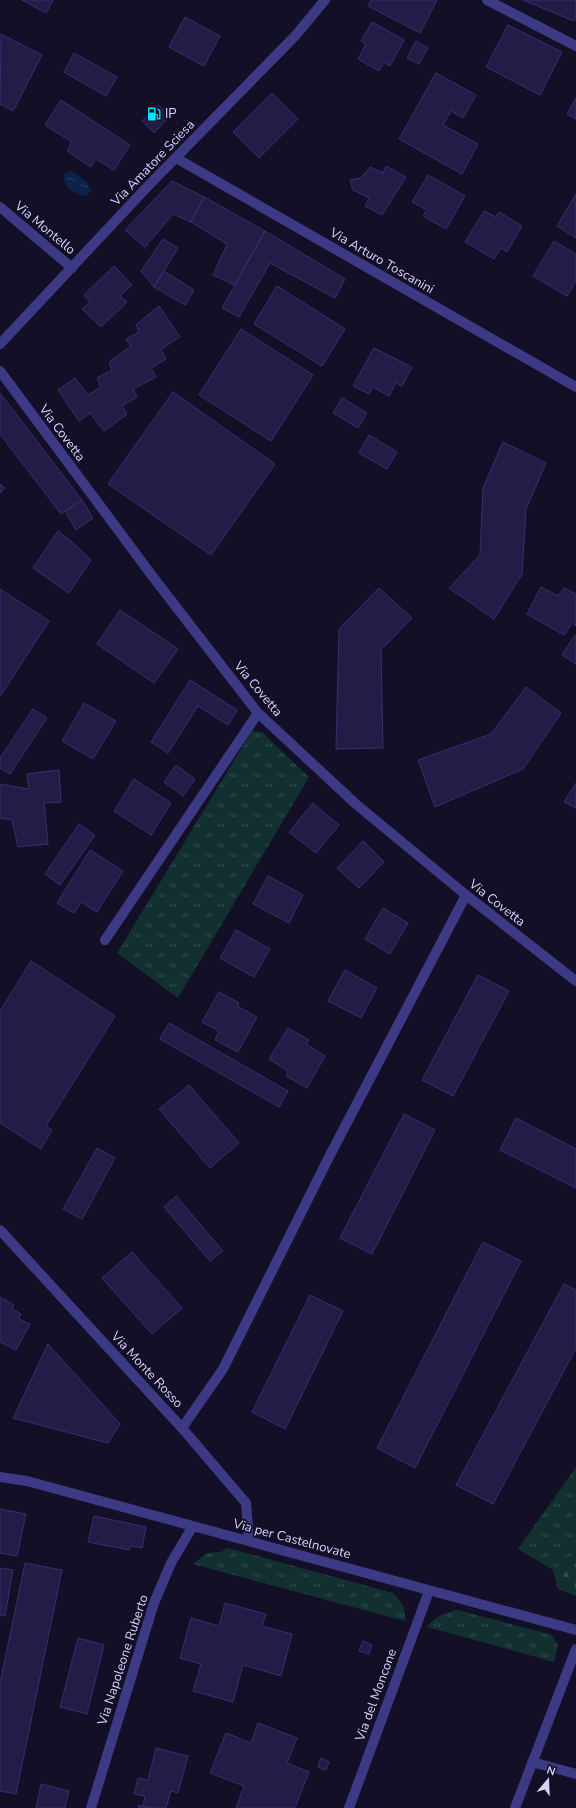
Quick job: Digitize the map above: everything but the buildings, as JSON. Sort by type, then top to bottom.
[{"type":"street","name":"Via Amatore Sciesa","points":[[0,344],[176,158],[296,36],[325,0]]},
{"type":"street","points":[[487,0],[576,46]]},
{"type":"street","name":"Via Arturo Toscanini","points":[[176,158],[576,387]]},
{"type":"street","name":"Via Montello","points":[[0,207],[72,268]]},
{"type":"street","name":"Via Covetta","points":[[0,371],[153,576],[258,713],[357,805],[466,895],[576,981]]},
{"type":"street","points":[[105,940],[258,713]]},
{"type":"street","points":[[182,1428],[223,1369],[329,1157],[466,895]]},
{"type":"street","name":"Via Monte Rosso","points":[[0,1230],[182,1428],[246,1503],[249,1540]]},
{"type":"street","name":"Via per Castelnovate","points":[[0,1477],[27,1481],[249,1540],[428,1591],[576,1630]]},
{"type":"street","name":"Via Napoleone Ruberto","points":[[91,1808],[154,1604],[171,1563],[193,1526]]},
{"type":"street","name":"Via del Moncone","points":[[348,1808],[428,1591]]},
{"type":"street","points":[[515,1808],[576,1649]]},
{"type":"street","points":[[532,1762],[576,1774]]},
{"type":"green space","points":[[252,731],[262,732],[309,777],[178,998],[117,953]]},
{"type":"green space","points":[[576,1467],[576,1553],[553,1570],[518,1549]]},
{"type":"green space","points":[[228,1548],[393,1593],[403,1606],[405,1621],[193,1564],[207,1553],[221,1552]]},
{"type":"green space","points":[[576,1553],[576,1596],[558,1589],[553,1570]]},
{"type":"green space","points":[[458,1610],[552,1635],[558,1645],[554,1662],[427,1627],[441,1615]]},
{"type":"water","points":[[71,171],[86,181],[91,189],[87,196],[70,190],[65,183],[64,174]]},
{"type":"place","name":"IP","points":[[154,114]]}]
